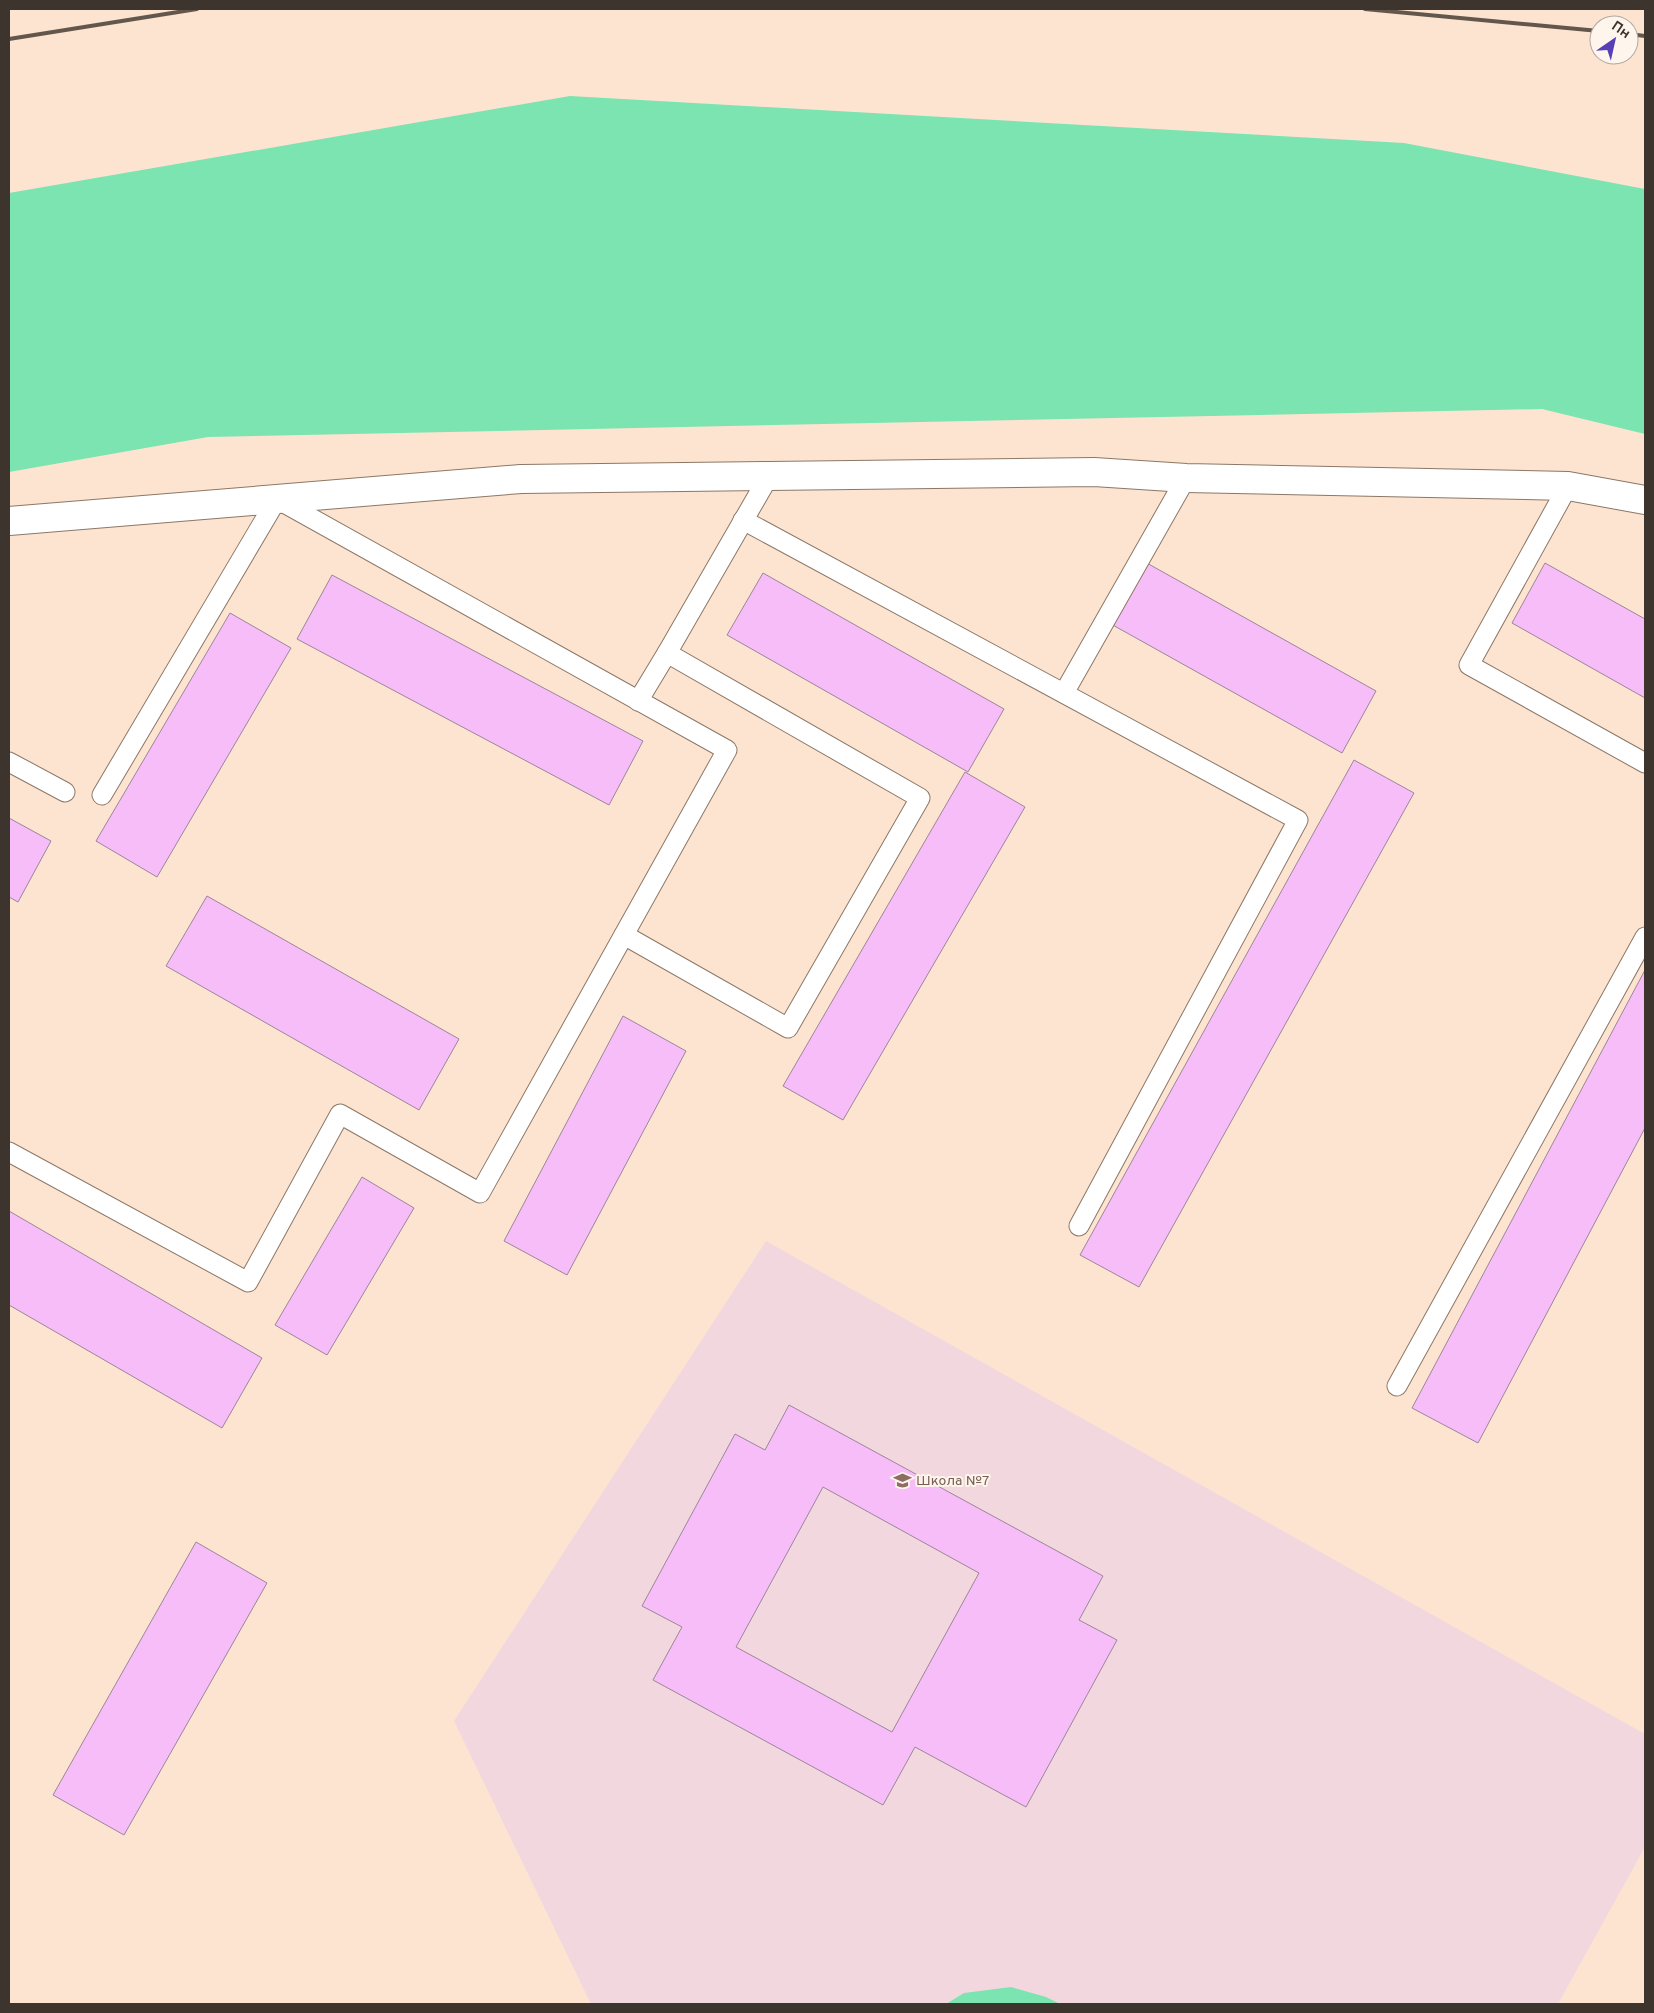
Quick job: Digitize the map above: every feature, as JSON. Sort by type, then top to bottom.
[{"type":"street","points":[[9,520],[521,479],[1094,472],[1186,478],[1568,486],[1645,500]]},
{"type":"lane","points":[[638,701],[769,476]]},
{"type":"lane","points":[[1064,693],[1186,478]]},
{"type":"lane","points":[[1568,486],[1469,665],[1645,763]]},
{"type":"lane","points":[[9,1152],[248,1282],[340,1114],[480,1193],[727,750],[277,499],[102,795]]},
{"type":"lane","points":[[743,520],[1298,820],[1079,1226]]},
{"type":"lane","points":[[624,935],[788,1028],[920,798],[667,653]]},
{"type":"lane","points":[[9,762],[65,792]]},
{"type":"lane","points":[[1397,1386],[1645,937]]},
{"type":"shaded area","name":"Школа №7","points":[[766,1241],[1645,1734],[1645,1847],[1558,2004],[591,2004],[454,1721]]},
{"type":"green space","points":[[570,96],[1404,143],[1645,189],[1645,434],[1542,409],[208,437],[9,472],[9,193]]},
{"type":"green space","points":[[1011,1987],[1046,1997],[1060,2004],[946,2004],[964,1993]]},
{"type":"building","points":[[1145,562],[1376,691],[1342,753],[1111,624]]},
{"type":"building","points":[[1545,563],[1645,619],[1645,698],[1512,623]]},
{"type":"building","points":[[763,573],[1004,709],[968,772],[727,635]]},
{"type":"building","points":[[332,575],[643,741],[609,805],[297,639]]},
{"type":"building","points":[[230,613],[291,648],[157,877],[96,841]]},
{"type":"building","points":[[1354,760],[1414,793],[1139,1287],[1080,1255]]},
{"type":"building","points":[[965,772],[1025,807],[843,1120],[783,1086]]},
{"type":"building","points":[[9,818],[51,841],[18,902],[9,897]]},
{"type":"building","points":[[207,896],[459,1039],[419,1110],[166,966]]},
{"type":"building","points":[[1645,970],[1645,1128],[1478,1443],[1412,1408]]},
{"type":"building","points":[[623,1016],[686,1051],[567,1275],[504,1241]]},
{"type":"building","points":[[362,1177],[414,1208],[327,1355],[275,1325]]},
{"type":"building","points":[[9,1211],[262,1358],[222,1428],[9,1305]]},
{"type":"building","points":[[789,1405],[1103,1576],[1079,1620],[1117,1640],[1026,1807],[915,1747],[883,1805],[653,1680],[682,1627],[642,1606],[735,1434],[765,1450]],"holes":[[[823,1487],[979,1573],[892,1732],[736,1647]]]},
{"type":"building","points":[[196,1542],[267,1583],[124,1835],[53,1795]]},
{"type":"railway","points":[[9,39],[197,9]]},
{"type":"railway","points":[[1365,9],[1589,30]]},
{"type":"railway","points":[[1639,35],[1645,36]]},
{"type":"place","name":"Школа №7","points":[[902,1481]]}]
